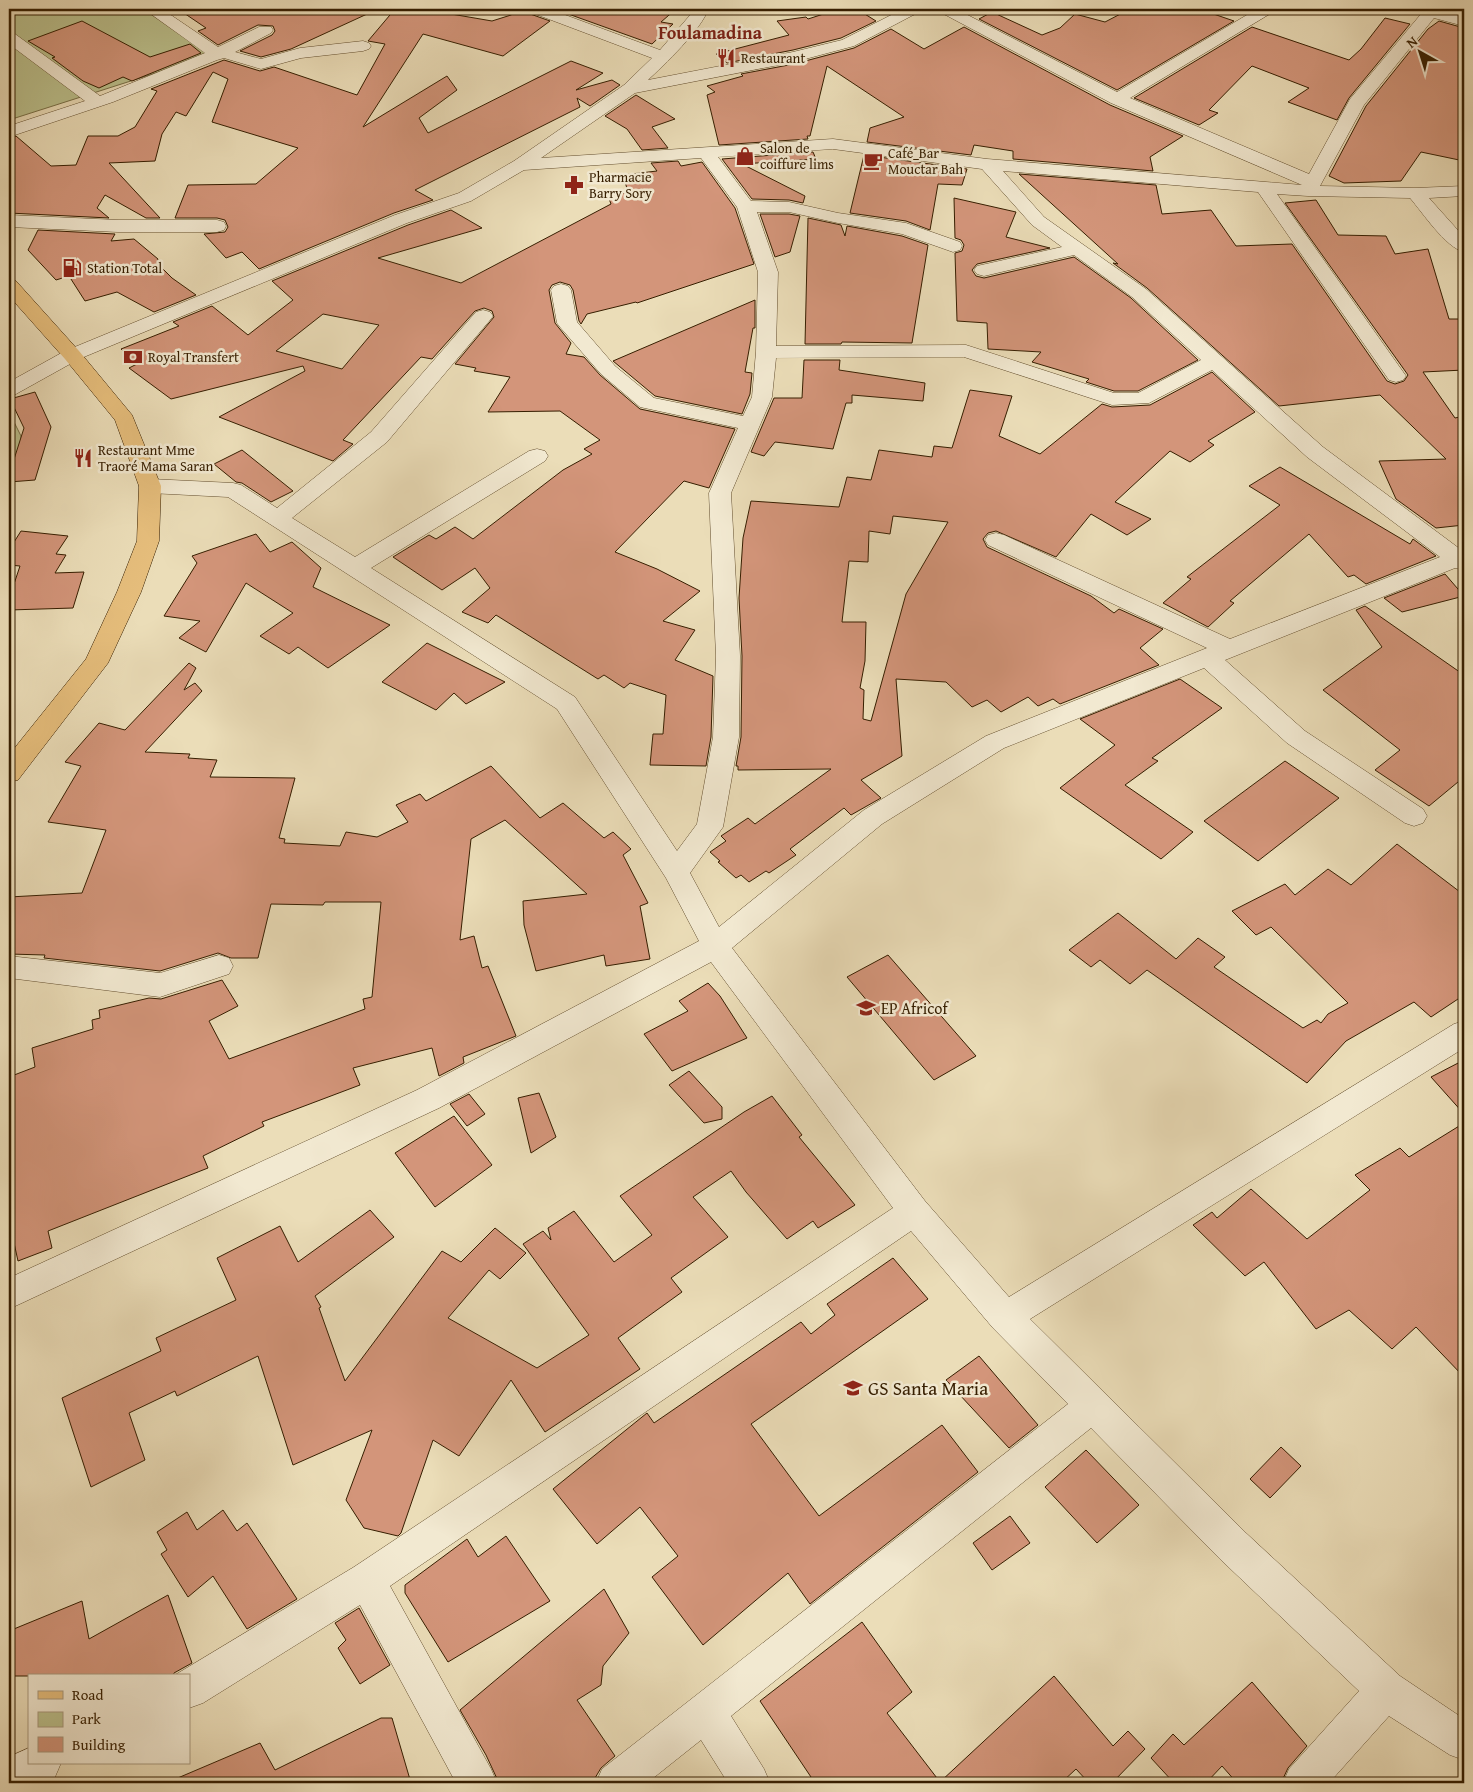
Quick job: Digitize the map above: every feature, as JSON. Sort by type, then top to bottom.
[{"type":"main road","points":[[9,285],[72,355],[125,419],[150,486],[148,541],[129,592],[96,663],[13,761]]},
{"type":"street","points":[[152,9],[220,54],[261,64],[300,53],[363,46]]},
{"type":"street","points":[[535,9],[663,56]]},
{"type":"street","points":[[9,390],[72,355],[401,220],[465,197],[520,165],[630,89],[663,56],[698,15],[700,9]]},
{"type":"street","points":[[630,89],[794,57],[848,43],[914,9]]},
{"type":"street","points":[[945,9],[1117,99],[1310,187]]},
{"type":"street","points":[[1117,99],[1268,9]]},
{"type":"street","points":[[1310,187],[1356,103],[1427,10],[1464,20]]},
{"type":"street","points":[[9,132],[98,102],[220,54],[265,30]]},
{"type":"street","points":[[9,36],[98,102]]},
{"type":"street","points":[[520,165],[833,144],[987,164],[1263,187],[1310,187],[1415,193],[1464,191]]},
{"type":"street","points":[[676,872],[710,827],[726,737],[728,656],[720,493],[762,397],[766,352],[768,272],[746,206],[706,153]]},
{"type":"street","points":[[987,164],[1038,221],[1139,292],[1315,452],[1461,560]]},
{"type":"street","points":[[1263,187],[1396,376]]},
{"type":"street","points":[[1415,193],[1454,238],[1464,246]]},
{"type":"street","points":[[746,206],[789,207],[838,218],[879,224],[906,230],[953,246]]},
{"type":"street","points":[[9,221],[118,226],[217,226]]},
{"type":"street","points":[[984,270],[1077,248]]},
{"type":"street","points":[[562,290],[567,323],[608,370],[647,403],[750,424]]},
{"type":"street","points":[[278,519],[379,437],[482,316]]},
{"type":"street","points":[[766,352],[966,351],[1112,398],[1142,399],[1214,360]]},
{"type":"street","points":[[354,568],[537,456]]},
{"type":"street","points":[[150,486],[233,490],[566,702],[676,872],[714,946],[914,1211],[1005,1317],[1233,1546],[1386,1690],[1406,1705],[1464,1741]]},
{"type":"street","points":[[996,540],[1219,654],[1296,737],[1414,816]]},
{"type":"street","points":[[9,1294],[428,1099],[714,946],[873,817],[995,742],[1461,560]]},
{"type":"street","points":[[9,967],[160,985],[219,966]]},
{"type":"street","points":[[1005,1317],[1464,1033]]},
{"type":"street","points":[[190,1688],[367,1580],[914,1211]]},
{"type":"street","points":[[616,1783],[1093,1405]]},
{"type":"street","points":[[367,1580],[476,1783]]},
{"type":"street","points":[[1303,1783],[1386,1690]]},
{"type":"street","points":[[706,1712],[750,1783]]},
{"type":"street","points":[[9,1777],[39,1764]]},
{"type":"green space","points":[[9,9],[152,9],[212,55],[9,120]]},
{"type":"green space","points":[[9,412],[21,436],[21,457],[9,485]]},
{"type":"building","points":[[178,9],[378,9],[291,49],[261,57],[240,51],[272,35],[275,31],[273,26],[258,25],[218,45],[198,31],[206,28]]},
{"type":"building","points":[[395,9],[422,9],[492,21],[511,15],[519,10],[550,21],[503,56],[423,34],[363,127],[447,76],[457,90],[419,118],[428,133],[571,61],[603,73],[576,90],[612,80],[620,85],[590,106],[577,98],[580,107],[415,190],[433,200],[394,213],[259,269],[242,252],[226,258],[204,234],[225,232],[228,227],[225,220],[217,218],[175,218],[188,185],[256,184],[298,148],[212,122],[228,79],[213,72],[186,116],[176,112],[162,134],[155,161],[109,163],[160,218],[146,218],[105,195],[97,208],[109,218],[9,213],[9,139],[16,136],[51,166],[76,165],[88,136],[118,136],[135,127],[157,91],[151,89],[224,60],[260,71],[274,67],[357,95],[385,44],[368,41]]},
{"type":"building","points":[[560,9],[676,9],[661,22],[673,24],[652,44],[560,11]]},
{"type":"building","points":[[839,9],[848,9],[855,13],[860,11],[876,21],[841,38],[793,50],[727,63],[716,54],[789,35],[777,21],[806,17],[808,19]]},
{"type":"building","points":[[1130,9],[1199,9],[1234,21],[1117,90],[979,19],[992,12],[1042,35],[1060,28],[1075,14],[1105,22]]},
{"type":"building","points":[[1385,18],[1410,24],[1349,98],[1337,120],[1288,102],[1309,88],[1252,66],[1209,110],[1218,113],[1199,125],[1134,98],[1252,27],[1349,60],[1361,49]]},
{"type":"building","points":[[82,21],[150,57],[190,44],[201,53],[132,81],[123,77],[99,88],[83,81],[52,58],[55,57],[28,41]]},
{"type":"building","points":[[1439,21],[1464,28],[1464,161],[1421,152],[1401,181],[1344,183],[1329,176],[1366,106],[1428,29]]},
{"type":"building","points":[[964,27],[1110,105],[1183,136],[1150,157],[1153,171],[1013,159],[1013,151],[974,145],[971,155],[867,142],[870,128],[904,117],[827,66],[810,136],[807,136],[808,139],[719,145],[707,95],[715,92],[707,86],[743,76],[741,74],[794,64],[854,48],[891,29],[924,49]]},
{"type":"building","points":[[636,95],[675,119],[652,127],[668,148],[642,150],[627,129],[605,116]]},
{"type":"building","points":[[813,152],[816,159],[742,164],[805,196],[803,203],[789,200],[752,199],[722,159]]},
{"type":"building","points":[[864,155],[967,169],[962,185],[938,184],[930,230],[906,221],[850,213]]},
{"type":"building","points":[[678,161],[681,166],[702,162],[735,208],[754,264],[637,303],[587,314],[581,324],[573,290],[570,285],[560,282],[552,285],[549,290],[555,323],[571,343],[566,354],[584,357],[600,375],[640,409],[735,429],[709,488],[684,481],[615,552],[657,569],[700,591],[663,621],[695,630],[675,660],[713,676],[711,737],[706,766],[650,765],[653,734],[663,734],[666,695],[630,683],[624,688],[604,675],[598,679],[496,615],[488,623],[462,612],[490,588],[475,568],[442,590],[393,557],[429,535],[436,539],[455,527],[473,539],[563,470],[592,454],[584,449],[600,440],[560,411],[488,412],[510,377],[474,371],[476,368],[455,364],[494,317],[492,311],[484,308],[475,311],[432,359],[421,357],[343,440],[353,444],[333,461],[219,417],[305,371],[303,366],[171,399],[129,368],[137,364],[121,349],[179,326],[173,322],[212,306],[248,335],[293,300],[272,281],[408,225],[451,210],[482,228],[378,258],[461,283],[611,204],[608,196],[628,192],[623,175],[657,171],[651,163]],"holes":[[[323,314],[379,325],[342,369],[276,351]]]},
{"type":"building","points":[[1019,174],[1156,185],[1162,214],[1211,210],[1236,246],[1292,244],[1387,381],[1395,384],[1404,381],[1408,375],[1285,203],[1316,200],[1338,235],[1386,236],[1395,254],[1428,249],[1449,319],[1464,319],[1464,370],[1423,372],[1455,418],[1464,416],[1464,525],[1436,528],[1396,499],[1379,461],[1446,459],[1380,395],[1279,406],[1147,288],[1113,263],[1118,264]]},
{"type":"building","points":[[954,198],[1016,212],[1006,237],[1050,248],[977,264],[972,270],[976,276],[984,278],[1074,257],[1131,298],[1198,360],[1138,391],[1114,391],[1086,382],[1089,379],[1032,362],[1041,352],[988,349],[987,323],[957,321],[955,253],[962,251],[964,245],[961,240],[955,238]]},
{"type":"building","points":[[760,214],[800,216],[790,252],[775,257]]},
{"type":"building","points":[[808,218],[841,225],[845,236],[847,226],[902,236],[928,245],[912,343],[842,342],[841,344],[805,344]]},
{"type":"building","points":[[38,230],[115,234],[111,241],[134,239],[158,259],[157,263],[172,278],[196,295],[154,312],[117,292],[85,301],[69,276],[56,280],[28,250]]},
{"type":"building","points":[[755,300],[755,328],[753,328],[745,372],[752,373],[750,394],[742,414],[655,396],[613,361]]},
{"type":"building","points":[[804,360],[840,360],[839,370],[925,383],[923,401],[852,395],[852,403],[846,403],[833,449],[775,442],[764,456],[751,452],[774,398],[802,398]]},
{"type":"building","points":[[1212,372],[1255,412],[1208,441],[1214,445],[1190,462],[1170,451],[1115,502],[1151,519],[1127,535],[1091,514],[1056,557],[996,531],[988,533],[983,539],[987,547],[1091,596],[1114,613],[1119,609],[1163,629],[1140,648],[1159,665],[1060,704],[1053,699],[1038,706],[1028,697],[1001,712],[987,700],[972,707],[946,682],[896,679],[902,756],[861,780],[881,798],[851,815],[844,808],[790,849],[796,855],[769,873],[766,871],[749,882],[741,875],[736,878],[718,862],[720,861],[710,852],[726,841],[721,836],[748,818],[755,824],[831,769],[738,770],[738,766],[736,766],[741,737],[742,656],[739,598],[743,538],[751,501],[839,507],[847,477],[871,480],[879,450],[932,457],[934,446],[952,448],[970,390],[1012,396],[999,436],[1040,454],[1102,404],[1112,407],[1150,405]],"holes":[[[893,516],[948,522],[906,594],[871,721],[863,719],[864,690],[860,688],[865,661],[866,622],[842,622],[849,561],[868,562],[869,531],[890,534]]]},
{"type":"building","points":[[35,392],[51,427],[35,480],[9,482],[9,475],[24,428],[10,399]]},
{"type":"building","points":[[242,450],[293,491],[271,502],[242,483],[236,482],[214,464]]},
{"type":"building","points":[[1280,467],[1410,544],[1413,539],[1436,556],[1366,584],[1354,575],[1348,577],[1309,534],[1230,601],[1234,603],[1208,627],[1163,603],[1191,579],[1187,577],[1280,505],[1249,486]]},
{"type":"building","points":[[21,531],[68,536],[56,554],[66,555],[55,573],[84,572],[73,608],[9,610],[9,599],[20,566],[9,565],[9,550]]},
{"type":"building","points":[[256,534],[270,552],[292,542],[321,568],[313,587],[390,625],[328,668],[298,647],[289,654],[260,636],[293,613],[246,583],[206,652],[179,638],[200,621],[164,616],[197,563],[192,556]]},
{"type":"building","points":[[1445,574],[1464,596],[1402,612],[1384,598]]},
{"type":"building","points":[[1365,606],[1464,675],[1464,777],[1429,806],[1375,770],[1400,750],[1323,690],[1382,647],[1356,610]]},
{"type":"building","points":[[427,643],[505,682],[466,704],[454,693],[436,710],[382,682]]},
{"type":"building","points":[[189,663],[196,668],[184,690],[195,683],[202,691],[145,752],[190,754],[188,758],[217,760],[210,777],[295,778],[279,838],[285,839],[284,843],[340,846],[346,832],[377,837],[408,822],[396,805],[420,794],[426,801],[491,766],[540,818],[563,803],[604,838],[613,832],[631,849],[623,855],[648,903],[640,906],[650,959],[606,966],[604,955],[536,971],[524,925],[523,901],[587,894],[505,820],[471,839],[460,940],[474,936],[482,968],[488,966],[516,1036],[463,1057],[464,1063],[439,1076],[432,1048],[353,1068],[360,1085],[262,1122],[264,1126],[203,1156],[208,1168],[48,1231],[52,1248],[18,1261],[9,1220],[9,1077],[35,1067],[32,1048],[93,1029],[92,1020],[100,1018],[99,1010],[149,998],[161,999],[222,980],[238,1006],[209,1021],[229,1059],[365,1009],[363,999],[372,997],[381,902],[325,902],[323,905],[271,904],[258,958],[231,958],[218,953],[160,971],[44,958],[45,955],[9,954],[9,897],[82,893],[106,830],[48,822],[81,766],[65,762],[99,723],[125,730]]},
{"type":"building","points":[[1180,679],[1222,708],[1152,758],[1158,761],[1125,785],[1193,832],[1161,859],[1060,788],[1115,745],[1080,719]]},
{"type":"building","points":[[1285,761],[1339,798],[1258,861],[1204,821]]},
{"type":"building","points":[[1397,844],[1464,895],[1464,995],[1431,1017],[1414,1002],[1346,1041],[1307,1083],[1147,970],[1130,984],[1100,960],[1091,967],[1069,950],[1118,913],[1176,959],[1198,938],[1225,957],[1214,967],[1303,1028],[1317,1020],[1321,1023],[1328,1014],[1348,1003],[1271,927],[1256,935],[1232,911],[1285,884],[1295,895],[1328,869],[1351,885]]},
{"type":"building","points":[[888,955],[976,1056],[934,1080],[847,977]]},
{"type":"building","points":[[708,983],[720,996],[747,1038],[672,1071],[644,1034],[688,1011],[679,1001]]},
{"type":"building","points":[[1464,1060],[1464,1114],[1431,1077]]},
{"type":"building","points":[[689,1071],[722,1107],[722,1119],[704,1123],[669,1085]]},
{"type":"building","points":[[539,1093],[556,1137],[531,1153],[518,1098]]},
{"type":"building","points":[[469,1094],[485,1114],[467,1126],[450,1104]]},
{"type":"building","points":[[772,1096],[802,1135],[799,1137],[855,1205],[818,1228],[813,1221],[787,1239],[746,1192],[731,1171],[693,1197],[728,1237],[671,1278],[682,1292],[618,1338],[640,1369],[545,1432],[511,1380],[459,1456],[433,1440],[401,1533],[398,1536],[364,1528],[346,1500],[372,1430],[293,1465],[258,1356],[177,1396],[175,1391],[129,1413],[145,1460],[91,1487],[62,1398],[161,1351],[156,1338],[236,1300],[217,1258],[280,1226],[298,1262],[370,1210],[394,1237],[315,1296],[321,1307],[319,1308],[345,1381],[442,1251],[461,1262],[495,1228],[526,1253],[500,1279],[489,1270],[448,1318],[537,1368],[589,1335],[523,1244],[543,1231],[551,1240],[548,1228],[574,1211],[614,1262],[652,1235],[620,1196],[744,1112]]},
{"type":"building","points":[[454,1116],[492,1165],[435,1207],[395,1153]]},
{"type":"building","points":[[1464,1123],[1464,1377],[1416,1327],[1392,1349],[1349,1310],[1316,1329],[1264,1262],[1245,1276],[1193,1225],[1212,1212],[1217,1218],[1251,1189],[1307,1239],[1370,1190],[1355,1175],[1400,1148],[1409,1157]]},
{"type":"building","points":[[893,1258],[928,1299],[751,1424],[819,1516],[942,1425],[978,1472],[810,1604],[788,1573],[703,1645],[652,1577],[678,1556],[640,1507],[597,1544],[553,1489],[647,1413],[654,1423],[801,1322],[811,1334],[835,1315],[827,1304]]},
{"type":"building","points":[[979,1356],[1038,1425],[1009,1448],[946,1380]]},
{"type":"building","points":[[1281,1447],[1301,1466],[1270,1498],[1250,1479]]},
{"type":"building","points":[[1086,1450],[1139,1505],[1097,1543],[1045,1487]]},
{"type":"building","points":[[223,1510],[237,1531],[247,1523],[297,1599],[247,1629],[213,1576],[188,1597],[161,1554],[167,1550],[157,1532],[187,1512],[197,1530]]},
{"type":"building","points":[[1010,1516],[1030,1543],[992,1570],[973,1543]]},
{"type":"building","points":[[506,1536],[550,1601],[448,1662],[405,1593],[405,1585],[467,1539],[478,1557]]},
{"type":"building","points":[[604,1589],[629,1633],[603,1666],[601,1685],[577,1700],[615,1756],[601,1768],[592,1783],[499,1783],[486,1755],[460,1710]]},
{"type":"building","points":[[168,1595],[192,1663],[174,1674],[28,1674],[28,1676],[9,1676],[9,1631],[82,1601],[89,1639]]},
{"type":"building","points":[[359,1608],[390,1665],[360,1684],[338,1648],[346,1640],[335,1623]]},
{"type":"building","points":[[862,1622],[912,1692],[887,1713],[940,1782],[1054,1676],[1113,1746],[1128,1731],[1145,1749],[1112,1783],[1089,1783],[1076,1769],[1061,1783],[815,1783],[760,1701]]},
{"type":"building","points":[[1252,1682],[1307,1746],[1288,1768],[1281,1783],[1237,1783],[1222,1766],[1206,1783],[1174,1783],[1151,1758],[1173,1734],[1184,1745]]},
{"type":"building","points":[[381,1718],[392,1718],[411,1783],[166,1783],[260,1743],[275,1770]]},
{"type":"place","name":"Restaurant","points":[[726,58]]},
{"type":"place","name":"Salon de coiffure lims","points":[[745,156]]},
{"type":"place","name":"Café_Bar Mouctar Bah","points":[[873,161]]},
{"type":"place","name":"Pharmacie Barry Sory","points":[[574,185]]},
{"type":"place","name":"Station Total","points":[[72,268]]},
{"type":"place","name":"Royal Transfert","points":[[133,357]]},
{"type":"place","name":"Restaurant Mme Traoré Mama Saran","points":[[83,458]]},
{"type":"place","name":"EP Africof","points":[[866,1008]]},
{"type":"place","name":"GS Santa Maria","points":[[853,1388]]},
{"type":"district","name":"Foulamadina","points":[[710,33]]}]
